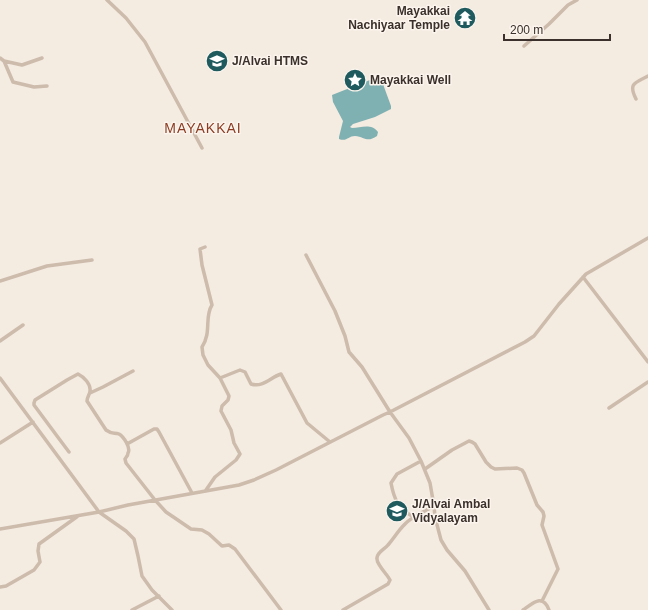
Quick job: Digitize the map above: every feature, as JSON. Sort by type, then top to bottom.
[{"type":"street","points":[[107,0],[126,18],[145,42],[202,148]]},
{"type":"street","points":[[524,46],[568,5],[577,0]]},
{"type":"street","points":[[0,58],[4,61],[22,65],[42,58]]},
{"type":"street","points":[[4,61],[14,82],[34,87],[47,86]]},
{"type":"street","points":[[636,99],[632,91],[632,86],[634,83],[648,76]]},
{"type":"street","points":[[0,529],[99,512],[128,505],[239,485],[254,480],[525,342],[534,336],[559,304],[586,274],[648,238]]},
{"type":"street","points":[[205,247],[200,249],[202,265],[212,305],[209,310],[206,342],[202,347],[203,354],[208,365],[220,378],[229,396],[228,400],[222,406],[221,411],[231,430],[234,443],[240,454],[236,460],[215,477],[206,490]]},
{"type":"street","points":[[306,255],[335,311],[345,336],[349,352],[362,367],[390,412],[409,438],[425,469],[430,483],[435,517],[441,540],[447,550],[466,572],[489,610]]},
{"type":"street","points":[[0,281],[47,266],[92,260]]},
{"type":"street","points":[[583,277],[648,362]]},
{"type":"street","points":[[0,341],[23,325]]},
{"type":"street","points":[[220,378],[240,370],[245,372],[251,384],[256,386],[262,385],[282,374],[307,423],[330,442]]},
{"type":"street","points":[[133,371],[90,393],[87,401],[106,430],[111,434],[118,434],[127,444],[129,453],[125,459],[126,463],[166,512],[191,529],[202,530],[209,534],[222,546],[229,545],[235,549],[281,610]]},
{"type":"street","points":[[69,452],[41,416],[34,405],[35,400],[77,374],[81,375],[88,384],[90,393]]},
{"type":"street","points":[[0,378],[99,512],[126,531],[134,539],[142,576],[152,590],[172,610]]},
{"type":"street","points":[[609,408],[648,382]]},
{"type":"street","points":[[0,443],[33,422]]},
{"type":"street","points":[[127,444],[154,429],[157,429],[192,493]]},
{"type":"street","points":[[425,469],[468,441],[475,444],[486,462],[491,467],[495,469],[517,468],[524,473],[537,505],[543,512],[544,516],[542,525],[558,569],[542,601]]},
{"type":"street","points":[[414,517],[406,513],[394,498],[391,482],[397,474],[421,461]]},
{"type":"street","points":[[343,610],[388,584],[390,580],[378,563],[378,554],[388,546],[404,524],[434,506]]},
{"type":"street","points":[[0,587],[6,586],[34,570],[40,562],[38,552],[39,544],[81,514]]},
{"type":"street","points":[[132,610],[159,596]]},
{"type":"street","points":[[523,610],[538,600],[547,604],[549,610]]},
{"type":"water","points":[[380,76],[391,109],[375,117],[353,124],[350,127],[369,127],[375,129],[378,132],[377,136],[371,139],[355,136],[344,140],[339,139],[343,121],[333,102],[332,95]]},
{"type":"place","name":"Mayakkai Nachiyaar Temple","points":[[465,18]]},
{"type":"place","name":"J/Alvai HTMS","points":[[217,61]]},
{"type":"place","name":"Mayakkai Well","points":[[355,80]]},
{"type":"place","name":"J/Alvai Ambal Vidyalayam","points":[[397,511]]},
{"type":"district","name":"MAYAKKAI","points":[[203,128]]}]
